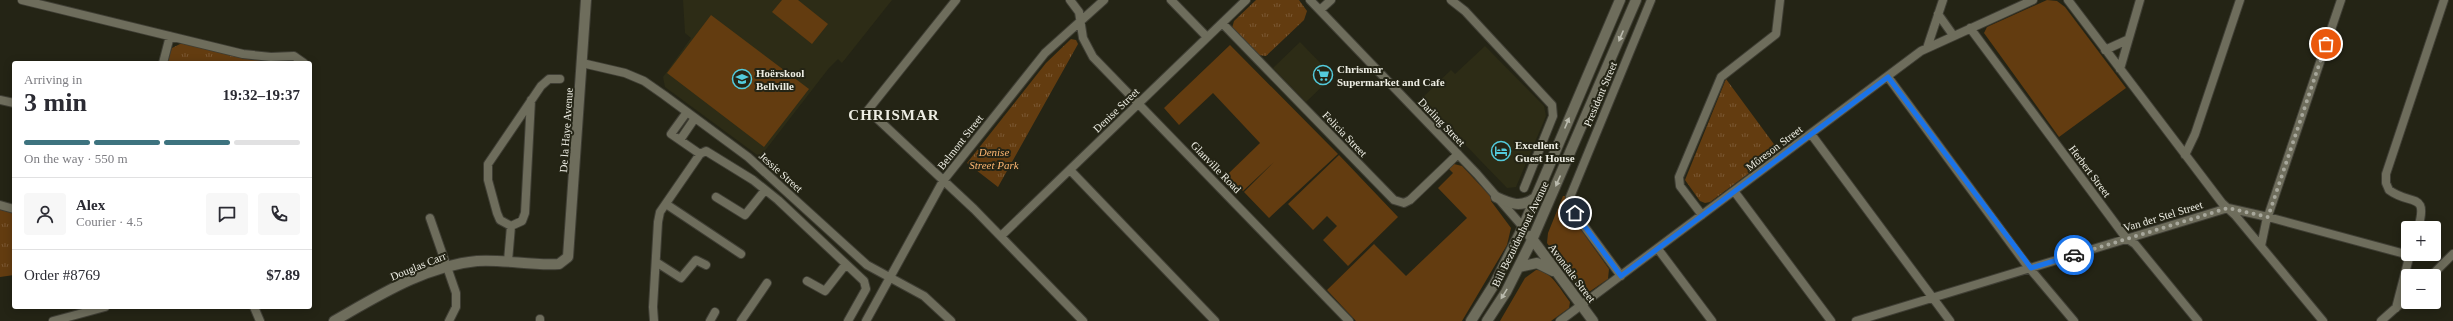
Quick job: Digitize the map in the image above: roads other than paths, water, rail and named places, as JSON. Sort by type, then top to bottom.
[{"type":"main road","name":"De la Haye Avenue","points":[[566,260],[570,252],[586,0]]},
{"type":"main road","name":"Bill Bezuidenhout Avenue","points":[[1471,321],[1495,283],[1523,227],[1620,0]]},
{"type":"main road","name":"Bill Bezuidenhout Avenue","points":[[1487,321],[1506,292],[1532,240],[1636,0]]},
{"type":"main road","points":[[1496,197],[1510,204],[1520,205],[1536,198]]},
{"type":"main road","name":"Avondale Street","points":[[1523,227],[1593,321]]},
{"type":"main road","name":"Douglas Carr","points":[[334,321],[385,293],[446,266],[477,261],[555,264],[566,260]]},
{"type":"main road","points":[[1519,267],[1537,263],[1558,274]]},
{"type":"street","points":[[22,0],[243,54],[271,57],[294,56],[301,61]]},
{"type":"street","points":[[956,0],[868,110],[1001,236],[1083,321]]},
{"type":"street","name":"Glanville Road","points":[[1070,0],[1078,12],[1082,38],[1091,54],[1349,321]]},
{"type":"street","name":"Belmont Street","points":[[866,321],[944,181],[1045,53],[1104,0]]},
{"type":"street","points":[[1171,0],[1207,37]]},
{"type":"street","name":"Denise Street","points":[[1001,236],[1246,0]]},
{"type":"street","name":"Darling Street","points":[[1310,0],[1458,154],[1523,227]]},
{"type":"street","points":[[1320,10],[1331,0]]},
{"type":"street","points":[[1451,0],[1465,11],[1552,105],[1553,116],[1524,188]]},
{"type":"street","name":"President Street","points":[[1621,276],[1571,207],[1570,197],[1651,0]]},
{"type":"street","points":[[1702,215],[1680,186],[1680,177],[1721,77],[1776,34],[1780,0]]},
{"type":"street","points":[[1927,48],[1943,0]]},
{"type":"street","name":"Môreson Street","points":[[1560,321],[1927,48],[2033,0]]},
{"type":"street","points":[[2068,0],[2185,155],[2323,321]]},
{"type":"street","points":[[2120,69],[2127,40],[2140,0]]},
{"type":"street","points":[[2185,155],[2196,134],[2240,0]]},
{"type":"street","points":[[2261,246],[2268,217],[2341,0]]},
{"type":"street","points":[[2420,221],[2423,211],[2422,207],[2416,202],[2389,190],[2386,184],[2386,174],[2444,0]]},
{"type":"street","points":[[1938,14],[1953,35]]},
{"type":"street","name":"Felicia Street","points":[[1222,23],[1394,200],[1400,203],[1410,200],[1458,154]]},
{"type":"street","name":"Herbert Street","points":[[1970,28],[2126,238],[2135,244],[2198,321]]},
{"type":"street","points":[[164,61],[170,36]]},
{"type":"street","points":[[2105,50],[2127,40]]},
{"type":"street","points":[[2111,57],[2120,51],[2127,40]]},
{"type":"street","name":"Jessie Street","points":[[582,63],[611,68],[644,81],[748,157],[868,266],[932,301],[951,321]]},
{"type":"street","points":[[1888,77],[2031,268],[2074,321]]},
{"type":"street","points":[[511,226],[500,220],[487,171],[494,154],[545,81],[560,79]]},
{"type":"street","points":[[0,100],[12,103]]},
{"type":"street","points":[[511,226],[522,221],[525,213],[531,100]]},
{"type":"street","points":[[687,112],[672,134],[700,154]]},
{"type":"street","points":[[680,140],[695,118]]},
{"type":"street","points":[[680,121],[689,128]]},
{"type":"street","points":[[1810,134],[1931,298],[1950,321]]},
{"type":"street","points":[[654,321],[652,316],[658,222],[660,212],[700,154],[710,152],[765,190],[846,264],[866,285],[866,289],[848,321]]},
{"type":"street","points":[[1070,170],[1215,321]]},
{"type":"street","points":[[716,197],[745,215],[765,190]]},
{"type":"street","points":[[1734,191],[1831,321]]},
{"type":"street","points":[[666,204],[741,254]]},
{"type":"street","points":[[0,205],[12,208]]},
{"type":"street","name":"Van der Stel Street","points":[[1856,321],[2228,208],[2401,252]]},
{"type":"street","points":[[430,218],[456,298],[454,311],[448,321]]},
{"type":"street","points":[[508,261],[511,226]]},
{"type":"street","points":[[1658,249],[1712,321]]},
{"type":"street","points":[[2449,265],[2453,254]]},
{"type":"street","points":[[656,262],[681,278],[696,260],[706,265]]},
{"type":"street","points":[[807,281],[825,291],[846,264]]},
{"type":"street","points":[[741,321],[767,283]]},
{"type":"street","points":[[2396,308],[2401,292]]},
{"type":"street","points":[[2381,321],[2401,303]]},
{"type":"street","points":[[53,321],[98,309]]},
{"type":"street","points":[[255,309],[260,321]]},
{"type":"street","points":[[710,321],[716,312]]},
{"type":"place","name":"Chrismar Supermarket and Cafe","points":[[1323,75]]},
{"type":"place","name":"Hoërskool Bellville","points":[[742,79]]},
{"type":"place","name":"Excellent Guest House","points":[[1501,151]]},
{"type":"district","name":"CHRISMAR","points":[[894,115]]},
{"type":"park label","name":"Denise Street Park","points":[[994,158]]}]
